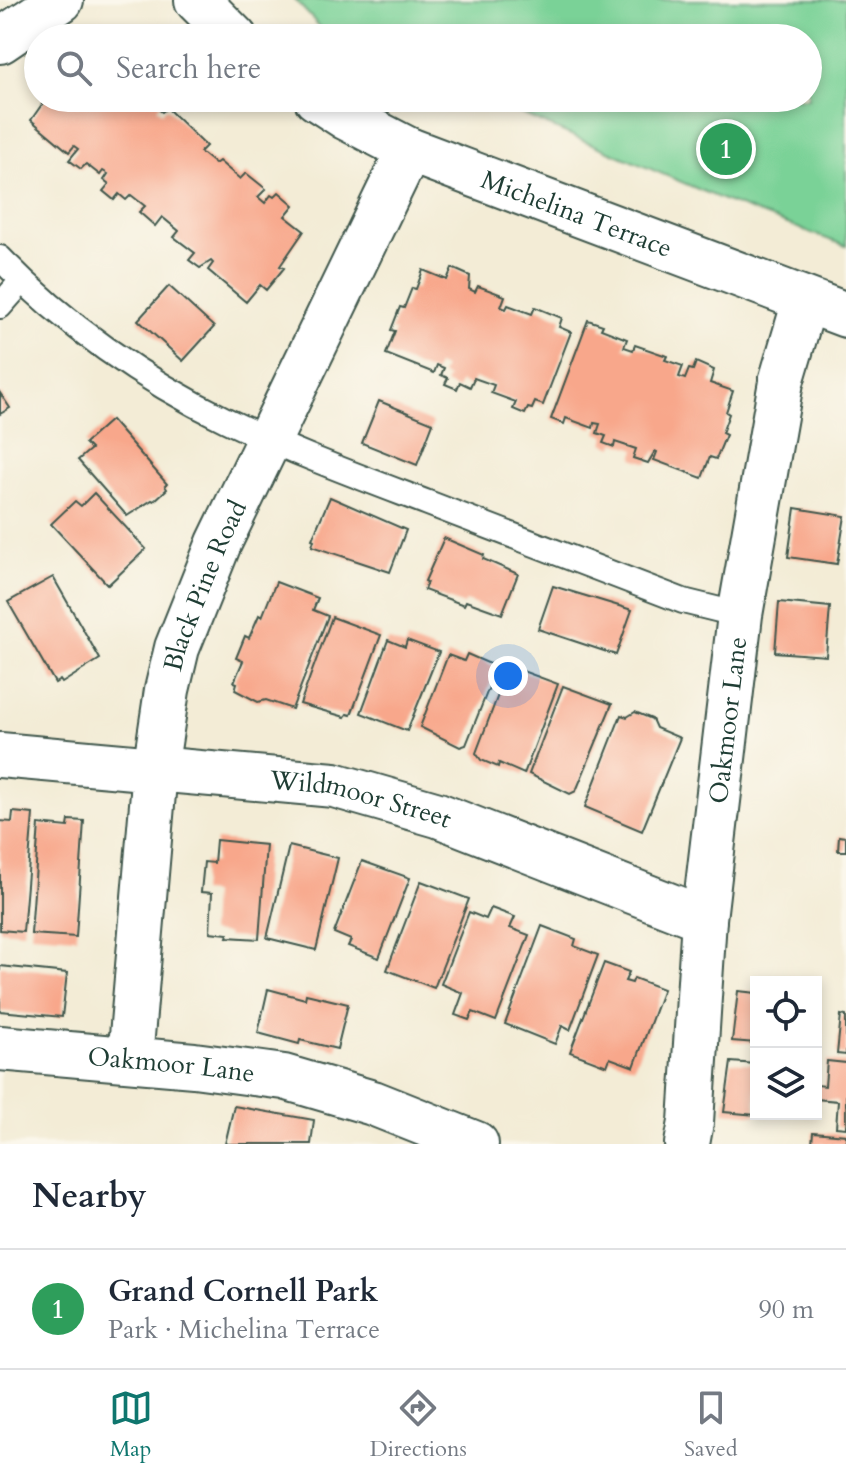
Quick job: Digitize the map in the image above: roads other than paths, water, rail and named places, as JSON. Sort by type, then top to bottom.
[{"type":"street","points":[[25,24],[61,0]]},
{"type":"street","points":[[197,0],[221,24]]},
{"type":"street","points":[[0,41],[24,25]]},
{"type":"street","name":"Michelina Terrace","points":[[338,112],[409,150],[846,315]]},
{"type":"street","name":"Black Pine Road","points":[[130,1059],[155,770],[177,648],[219,543],[409,150]]},
{"type":"street","name":"Oakmoor Lane","points":[[687,1144],[704,919],[740,615],[781,382],[805,301]]},
{"type":"street","name":"Wildmoor Street","points":[[0,755],[334,785],[438,815],[704,919]]},
{"type":"street","name":"Oakmoor Lane","points":[[0,1048],[284,1077],[373,1103],[476,1144]]},
{"type":"lane","points":[[0,258],[22,281],[93,339],[153,379],[218,416],[268,440],[683,601],[740,615]]},
{"type":"lane","points":[[0,306],[22,281]]},
{"type":"place","name":"Grand Cornell Park","points":[[726,149]]}]
